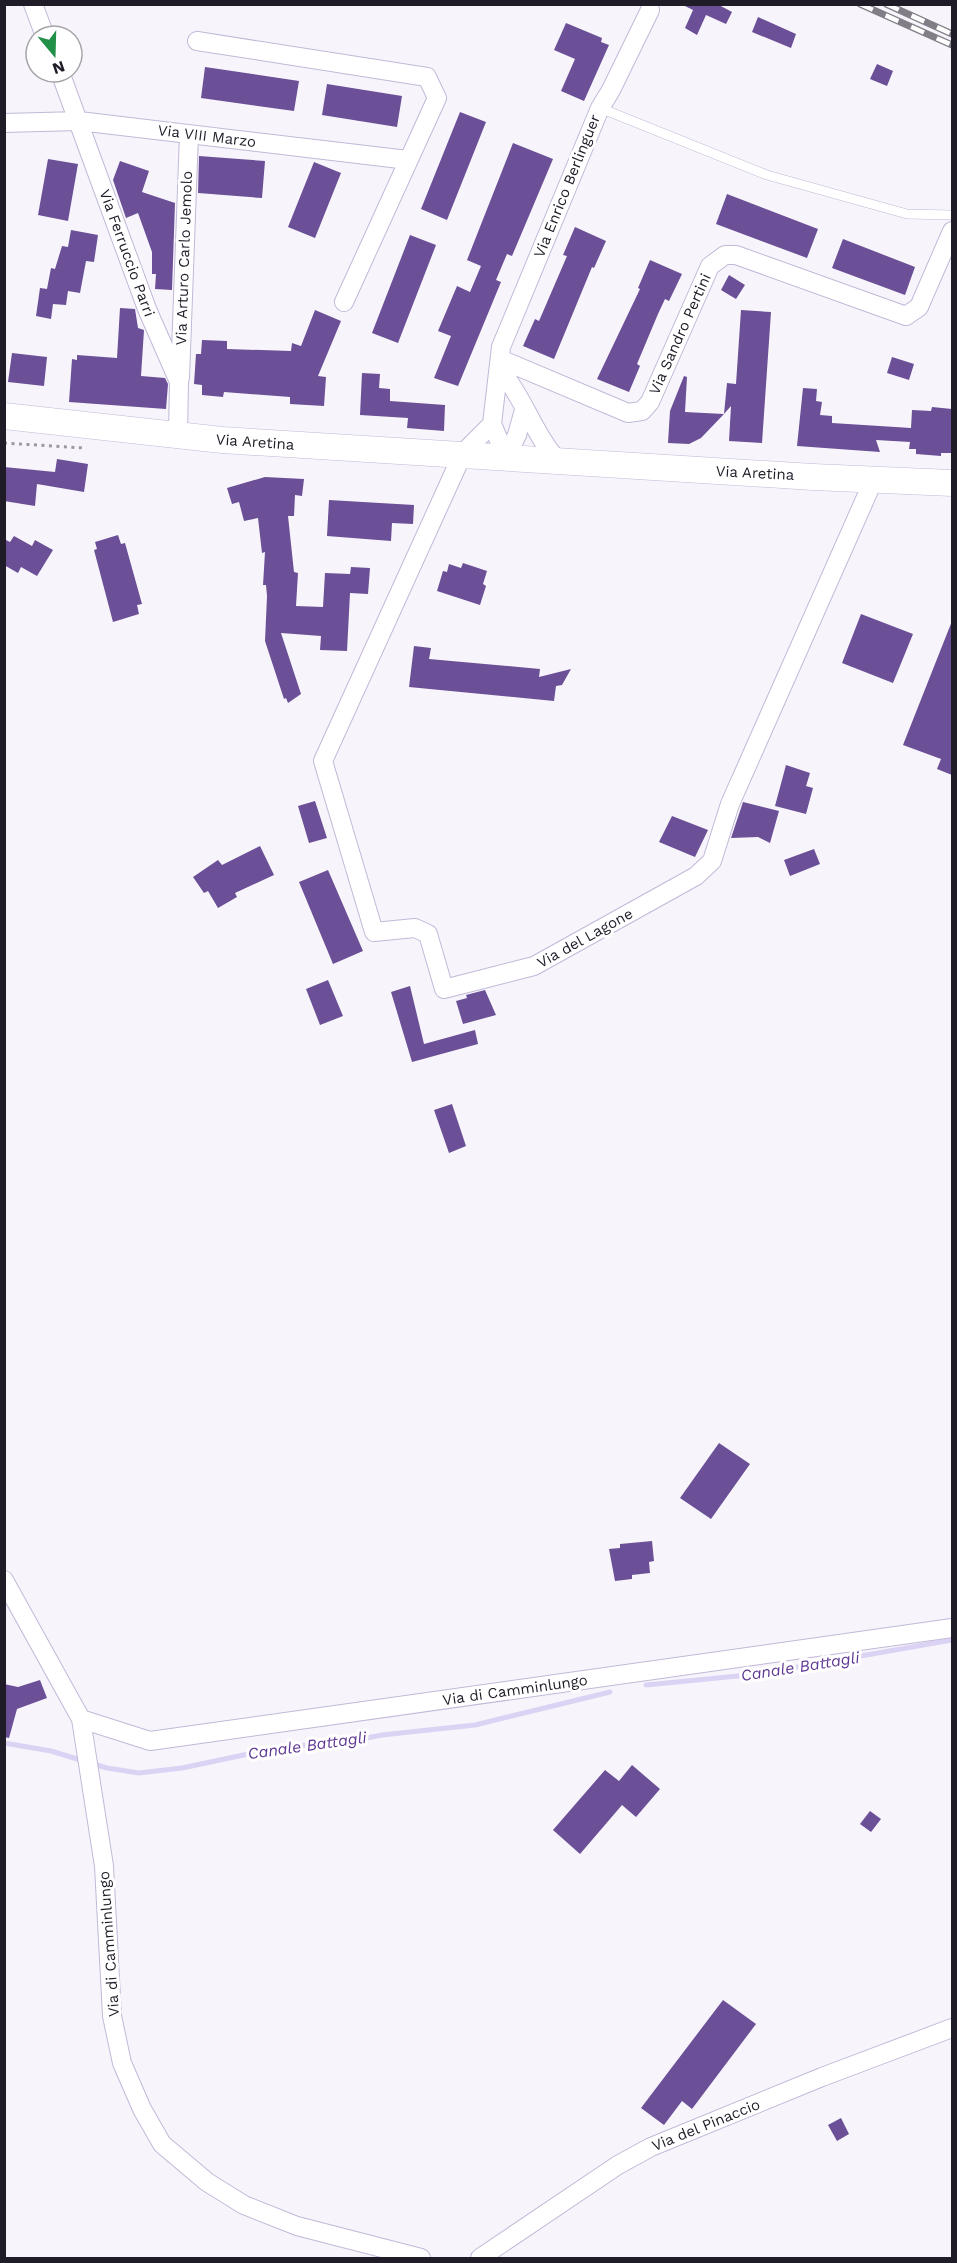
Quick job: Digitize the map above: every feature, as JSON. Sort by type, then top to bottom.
[{"type":"street","points":[[33,4],[40,24]]},
{"type":"street","name":"Via Enrico Berlinguer","points":[[492,424],[501,347],[600,108],[612,90],[650,10]]},
{"type":"street","points":[[197,41],[427,77],[437,98],[344,302]]},
{"type":"street","name":"Via Ferruccio Parri","points":[[65,84],[147,309],[180,382],[178,435]]},
{"type":"street","name":"Via VIII Marzo","points":[[4,123],[79,121],[408,160]]},
{"type":"street","name":"Via Arturo Carlo Jemolo","points":[[180,382],[189,134]]},
{"type":"street","name":"Via Sandro Pertini","points":[[499,363],[628,412],[642,411],[650,402],[710,266],[726,255],[736,255],[906,316],[919,307],[952,231]]},
{"type":"street","points":[[499,363],[543,444],[558,461]]},
{"type":"street","points":[[506,457],[517,435],[524,410]]},
{"type":"street","name":"Via Aretina","points":[[4,416],[222,440],[952,483]]},
{"type":"street","points":[[463,453],[492,424],[506,457]]},
{"type":"street","name":"Via del Lagone","points":[[463,453],[323,761],[374,932],[415,928],[428,934],[444,989],[534,966],[696,876],[712,861],[730,804],[874,479]]},
{"type":"street","name":"Via di Camminlungo","points":[[4,1580],[81,1719],[104,1866],[112,2016],[122,2063],[142,2109],[162,2144],[207,2182],[244,2205],[297,2226],[421,2259]]},
{"type":"street","name":"Via di Camminlungo","points":[[81,1719],[150,1741],[952,1628]]},
{"type":"street","name":"Via del Pinaccio","points":[[480,2259],[618,2164],[651,2147],[822,2077],[952,2028]]},
{"type":"lane","points":[[600,108],[767,175],[907,214],[952,215]]},
{"type":"building","points":[[681,4],[717,4],[732,12],[726,24],[706,15],[697,35],[685,28],[693,10]]},
{"type":"building","points":[[758,17],[796,34],[791,48],[752,32]]},
{"type":"building","points":[[566,23],[602,38],[601,42],[609,45],[584,101],[561,91],[575,59],[554,50]]},
{"type":"building","points":[[877,64],[893,71],[887,86],[870,79]]},
{"type":"building","points":[[205,67],[299,81],[294,111],[201,98]]},
{"type":"building","points":[[327,84],[402,96],[397,127],[322,115]]},
{"type":"building","points":[[460,112],[486,122],[447,220],[421,209]]},
{"type":"building","points":[[513,143],[553,159],[512,256],[507,254],[496,280],[501,282],[458,386],[434,378],[451,336],[438,331],[457,286],[470,292],[481,266],[467,260]]},
{"type":"building","points":[[199,156],[265,161],[262,198],[198,193]]},
{"type":"building","points":[[48,159],[78,164],[68,221],[38,215]]},
{"type":"building","points":[[120,161],[149,171],[142,192],[175,203],[172,290],[155,289],[156,274],[152,274],[152,252],[138,213],[126,218],[113,180]]},
{"type":"building","points":[[314,162],[341,173],[315,238],[288,227]]},
{"type":"building","points":[[727,194],[818,229],[807,258],[716,224]]},
{"type":"building","points":[[575,227],[606,241],[594,268],[592,267],[554,359],[523,346],[535,319],[539,321],[567,256],[563,255]]},
{"type":"building","points":[[71,230],[98,235],[94,262],[86,261],[80,293],[68,291],[66,305],[53,304],[51,319],[36,316],[40,288],[47,289],[51,268],[55,269],[62,246],[68,247]]},
{"type":"building","points":[[410,235],[436,245],[398,343],[372,333]]},
{"type":"building","points":[[843,239],[915,267],[905,295],[832,268]]},
{"type":"building","points":[[650,260],[682,274],[669,301],[665,299],[658,314],[637,364],[640,366],[629,392],[597,379],[640,289],[638,288]]},
{"type":"building","points":[[729,275],[745,285],[736,299],[721,290]]},
{"type":"building","points":[[120,308],[135,309],[138,328],[144,330],[141,376],[165,378],[168,384],[166,409],[69,402],[72,359],[77,360],[77,355],[117,358]]},
{"type":"building","points":[[315,310],[341,321],[318,376],[326,377],[324,406],[290,404],[290,397],[224,392],[223,397],[202,395],[202,385],[194,384],[196,354],[201,354],[202,340],[227,341],[227,349],[291,351],[292,343],[301,346]]},
{"type":"building","points":[[741,310],[771,312],[762,443],[729,441],[731,406],[724,414],[727,383],[736,384]]},
{"type":"building","points":[[12,353],[47,357],[44,386],[8,382]]},
{"type":"building","points":[[892,357],[914,364],[909,380],[887,373]]},
{"type":"building","points":[[362,373],[380,374],[379,388],[390,389],[390,401],[445,405],[444,431],[407,428],[408,418],[360,415]]},
{"type":"building","points":[[684,376],[687,377],[685,412],[724,414],[701,438],[689,444],[668,443],[670,411]]},
{"type":"building","points":[[803,388],[817,389],[816,401],[822,402],[820,415],[832,416],[832,423],[911,428],[912,410],[931,411],[932,407],[952,409],[952,453],[941,453],[941,456],[916,454],[916,449],[909,449],[910,442],[876,440],[880,452],[797,446]]},
{"type":"building","points":[[57,459],[88,464],[84,492],[37,484],[35,506],[4,501],[4,467],[55,472]]},
{"type":"building","points":[[265,477],[304,479],[302,496],[295,495],[294,516],[288,516],[294,572],[298,573],[296,606],[323,607],[325,573],[350,574],[351,567],[370,568],[368,594],[350,593],[347,651],[320,650],[321,636],[281,633],[301,694],[288,703],[286,698],[284,699],[265,641],[267,596],[266,585],[263,585],[265,552],[262,553],[258,518],[244,521],[239,502],[232,504],[227,488]]},
{"type":"building","points":[[329,500],[414,505],[413,524],[392,523],[391,541],[327,536]]},
{"type":"building","points":[[118,535],[121,544],[125,543],[142,604],[137,605],[139,614],[113,622],[94,550],[97,549],[95,542]]},
{"type":"building","points":[[14,536],[32,546],[35,540],[53,550],[37,576],[21,567],[18,573],[4,565],[4,539],[10,542]]},
{"type":"building","points":[[463,563],[487,571],[483,584],[486,586],[480,605],[437,591],[443,571],[447,572],[449,564],[461,568]]},
{"type":"building","points":[[861,614],[913,634],[893,683],[842,663]]},
{"type":"building","points":[[952,621],[952,775],[937,769],[941,759],[903,745]]},
{"type":"building","points":[[414,646],[431,648],[429,659],[540,669],[539,677],[571,669],[562,685],[556,686],[554,701],[409,687]]},
{"type":"building","points":[[786,765],[810,773],[806,786],[813,788],[806,814],[775,806]]},
{"type":"building","points":[[315,801],[327,838],[309,843],[298,806]]},
{"type":"building","points":[[743,802],[779,811],[770,843],[758,837],[731,838]]},
{"type":"building","points":[[672,816],[708,830],[695,857],[659,842]]},
{"type":"building","points":[[260,846],[274,875],[235,893],[237,897],[218,908],[208,891],[204,893],[193,877],[218,860],[222,865]]},
{"type":"building","points":[[814,849],[820,864],[790,876],[784,860]]},
{"type":"building","points":[[328,870],[363,951],[333,964],[299,882]]},
{"type":"building","points":[[328,980],[343,1016],[320,1025],[306,989]]},
{"type":"building","points":[[410,986],[424,1044],[475,1030],[478,1044],[412,1062],[391,992]]},
{"type":"building","points":[[485,990],[496,1015],[463,1024],[456,1001],[467,998],[466,995]]},
{"type":"building","points":[[452,1104],[466,1146],[449,1153],[434,1110]]},
{"type":"building","points":[[719,1443],[750,1464],[711,1519],[680,1498]]},
{"type":"building","points":[[652,1541],[654,1561],[649,1562],[650,1573],[632,1575],[632,1579],[615,1581],[609,1549],[620,1548],[620,1544]]},
{"type":"building","points":[[40,1680],[47,1698],[17,1709],[9,1738],[4,1737],[4,1684],[18,1687]]},
{"type":"building","points":[[632,1765],[660,1789],[636,1817],[622,1805],[580,1854],[553,1830],[605,1770],[619,1781]]},
{"type":"building","points":[[870,1811],[881,1819],[871,1832],[860,1824]]},
{"type":"building","points":[[723,2000],[756,2024],[692,2109],[682,2101],[664,2125],[641,2108]]},
{"type":"building","points":[[841,2118],[849,2134],[837,2141],[828,2125]]},
{"type":"waterway","name":"Canale Battagli","points":[[646,1685],[758,1674],[952,1640]]},
{"type":"waterway","name":"Canale Battagli","points":[[4,1743],[51,1751],[107,1768],[139,1773],[182,1768],[286,1746],[336,1744],[382,1735],[475,1725],[610,1692]]},
{"type":"railway","points":[[860,4],[952,45]]},
{"type":"railway","points":[[886,4],[952,34]]}]
